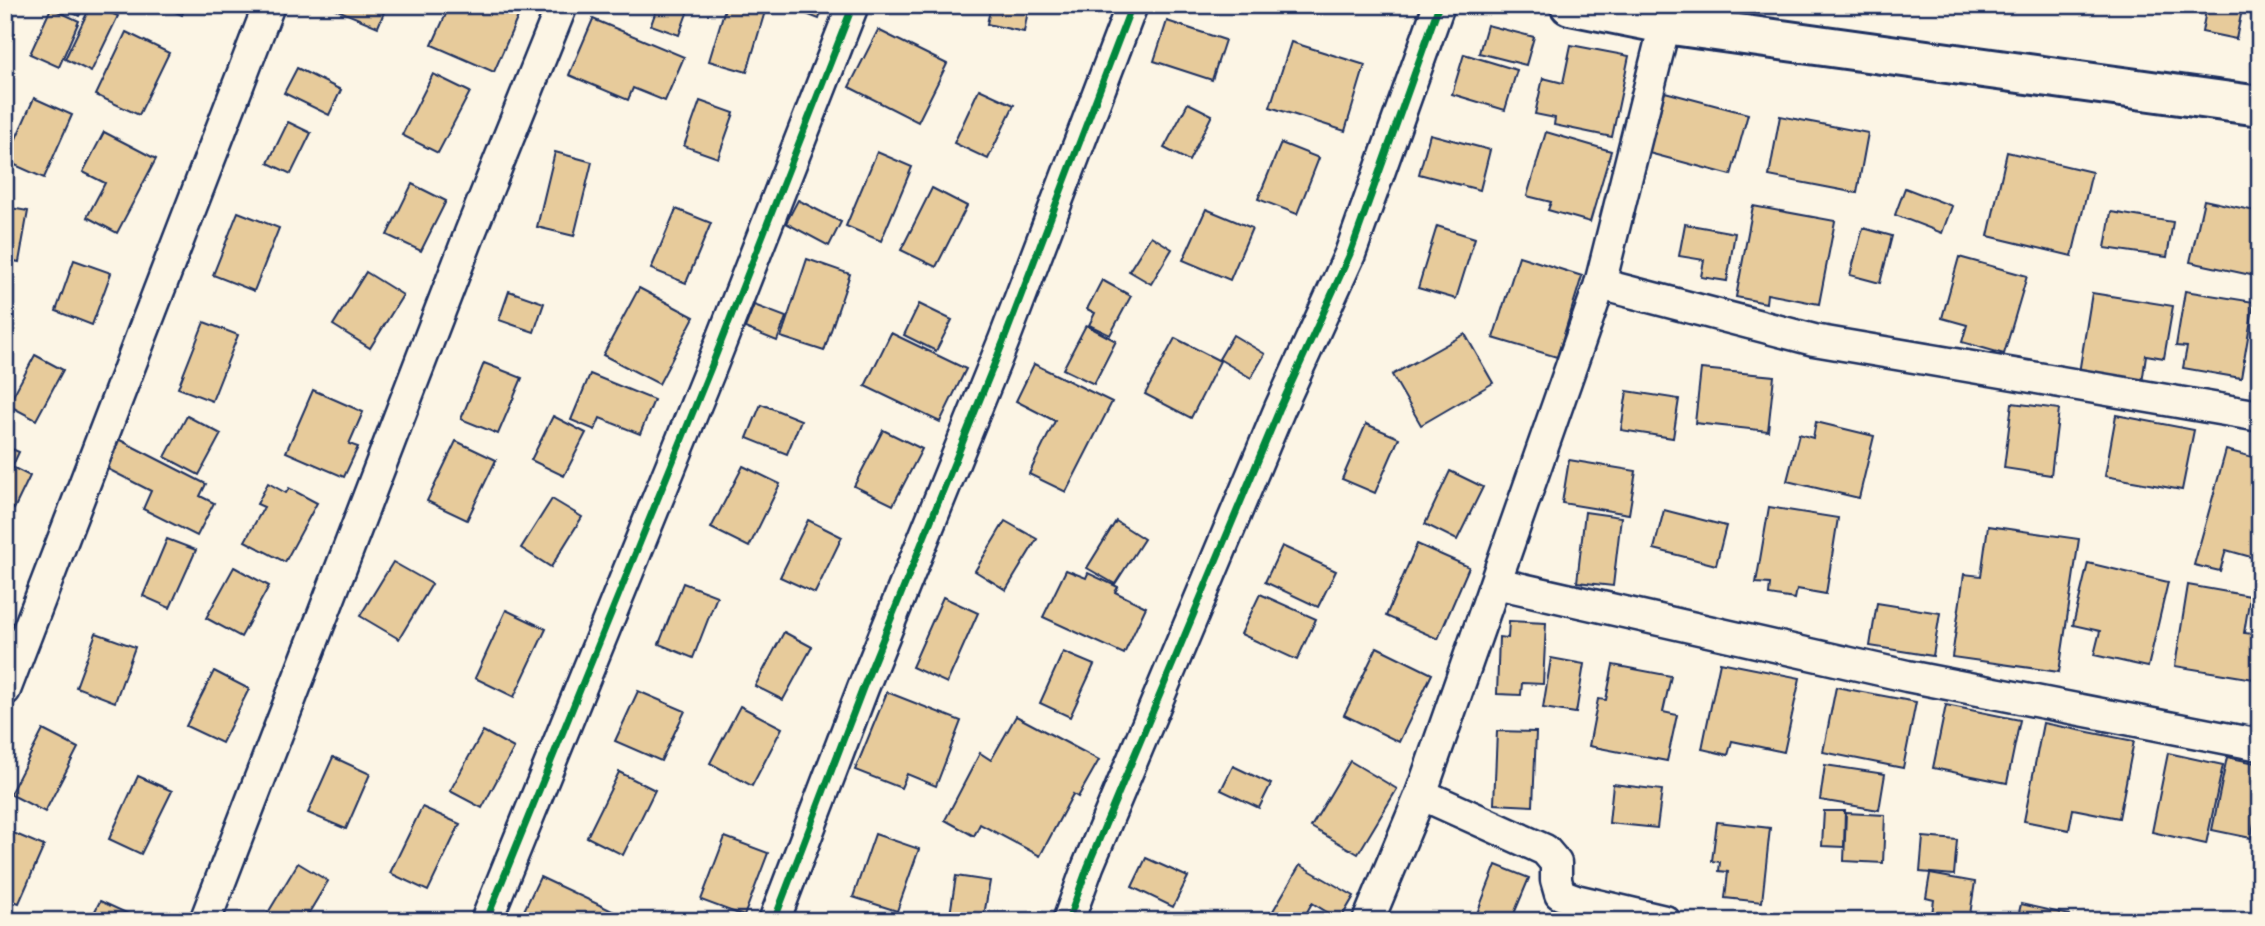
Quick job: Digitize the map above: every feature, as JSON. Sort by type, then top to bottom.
[{"type":"highway","points":[[1570,5],[1665,24],[2260,106]]},
{"type":"street","points":[[5,690],[269,5]]},
{"type":"street","points":[[205,921],[465,246],[562,5]]},
{"type":"street","points":[[486,921],[710,370],[853,5]]},
{"type":"street","points":[[774,921],[863,688],[1009,327],[1132,5]]},
{"type":"street","points":[[1068,921],[1088,866],[1280,408],[1350,254],[1439,5]]},
{"type":"street","points":[[1368,921],[1421,794],[1600,284],[1665,24]]},
{"type":"street","points":[[1600,284],[1814,340],[2260,416]]},
{"type":"street","points":[[1496,583],[1907,676],[2260,745]]},
{"type":"street","points":[[1421,794],[1545,850],[1556,863],[1556,880],[1560,894],[1665,921]]},
{"type":"building","points":[[57,5],[85,5],[79,16]]},
{"type":"building","points":[[91,5],[118,16],[91,72],[65,59]]},
{"type":"building","points":[[159,5],[186,5],[182,15]]},
{"type":"building","points":[[336,5],[387,5],[378,27],[335,9]]},
{"type":"building","points":[[450,5],[523,5],[494,72],[432,45]]},
{"type":"building","points":[[658,5],[690,5],[679,35],[651,25]]},
{"type":"building","points":[[726,5],[757,5],[766,8],[747,72],[709,61]]},
{"type":"building","points":[[783,5],[824,5],[819,19]]},
{"type":"building","points":[[991,5],[1029,5],[1024,32],[987,24]]},
{"type":"building","points":[[1059,5],[1090,5],[1090,13],[1058,10]]},
{"type":"building","points":[[2207,5],[2243,5],[2236,39],[2202,32]]},
{"type":"building","points":[[51,8],[79,21],[59,67],[30,54]]},
{"type":"building","points":[[593,19],[684,57],[665,101],[633,88],[628,100],[569,75]]},
{"type":"building","points":[[1167,21],[1225,40],[1212,80],[1154,61]]},
{"type":"building","points":[[1487,25],[1534,37],[1526,65],[1479,53]]},
{"type":"building","points":[[878,30],[947,64],[918,122],[849,87]]},
{"type":"building","points":[[126,32],[169,53],[139,115],[96,95]]},
{"type":"building","points":[[1291,42],[1365,65],[1345,131],[1270,107]]},
{"type":"building","points":[[1571,45],[1629,56],[1612,137],[1554,125],[1555,118],[1535,114],[1543,78],[1563,83]]},
{"type":"building","points":[[1464,54],[1517,70],[1505,110],[1452,94]]},
{"type":"building","points":[[297,68],[341,90],[329,115],[284,93]]},
{"type":"building","points":[[433,74],[470,92],[438,153],[402,135]]},
{"type":"building","points":[[979,89],[1014,105],[988,159],[954,143]]},
{"type":"building","points":[[1665,92],[1748,114],[1731,175],[1649,153]]},
{"type":"building","points":[[34,98],[72,115],[44,178],[6,161]]},
{"type":"building","points":[[700,101],[734,113],[718,158],[684,146]]},
{"type":"building","points":[[1188,103],[1212,115],[1189,161],[1164,148]]},
{"type":"building","points":[[1780,116],[1868,133],[1857,193],[1769,176]]},
{"type":"building","points":[[288,122],[311,133],[291,174],[268,163]]},
{"type":"building","points":[[104,132],[156,159],[117,233],[87,217],[105,183],[83,172]]},
{"type":"building","points":[[1546,132],[1611,151],[1590,222],[1548,210],[1551,202],[1527,196]]},
{"type":"building","points":[[1430,134],[1490,150],[1480,190],[1419,174]]},
{"type":"building","points":[[1281,143],[1319,158],[1297,214],[1258,199]]},
{"type":"building","points":[[555,152],[592,162],[574,236],[537,227]]},
{"type":"building","points":[[877,152],[912,167],[881,241],[846,226]]},
{"type":"building","points":[[2007,152],[2092,172],[2072,256],[1988,236]]},
{"type":"building","points":[[412,184],[446,201],[421,251],[387,235]]},
{"type":"building","points":[[932,188],[967,206],[936,267],[901,250]]},
{"type":"building","points":[[1905,188],[1952,206],[1942,233],[1895,215]]},
{"type":"building","points":[[798,200],[841,222],[829,246],[786,223]]},
{"type":"building","points":[[2204,200],[2260,212],[2260,277],[2190,262]]},
{"type":"building","points":[[1753,206],[1835,221],[1819,304],[1767,294],[1766,303],[1736,297]]},
{"type":"building","points":[[5,207],[28,211],[19,262],[5,259]]},
{"type":"building","points":[[676,209],[711,223],[686,283],[651,269]]},
{"type":"building","points":[[1206,209],[1252,228],[1230,280],[1183,260]]},
{"type":"building","points":[[238,212],[279,228],[254,291],[213,275]]},
{"type":"building","points":[[2111,212],[2173,222],[2167,257],[2105,248]]},
{"type":"building","points":[[1685,224],[1735,233],[1727,281],[1701,277],[1704,260],[1679,256]]},
{"type":"building","points":[[1437,226],[1475,238],[1456,299],[1418,288]]},
{"type":"building","points":[[1863,228],[1892,236],[1880,283],[1850,275]]},
{"type":"building","points":[[1151,236],[1172,249],[1151,284],[1129,271]]},
{"type":"building","points":[[1519,256],[1582,276],[1557,357],[1493,338]]},
{"type":"building","points":[[1959,257],[2027,276],[2004,354],[1962,342],[1967,325],[1942,318]]},
{"type":"building","points":[[807,259],[850,274],[824,351],[781,337]]},
{"type":"building","points":[[74,260],[111,273],[92,325],[56,311]]},
{"type":"building","points":[[366,272],[403,295],[370,348],[333,325]]},
{"type":"building","points":[[1102,280],[1131,296],[1110,335],[1089,325],[1095,313],[1087,309]]},
{"type":"building","points":[[639,288],[694,317],[659,384],[603,355]]},
{"type":"building","points":[[509,291],[544,303],[534,332],[499,320]]},
{"type":"building","points":[[2185,291],[2254,302],[2241,378],[2183,368],[2187,347],[2176,346]]},
{"type":"building","points":[[2092,293],[2173,306],[2164,358],[2146,355],[2142,383],[2079,373]]},
{"type":"building","points":[[919,304],[952,320],[936,351],[904,335]]},
{"type":"building","points":[[754,305],[786,317],[777,341],[745,328]]},
{"type":"building","points":[[204,322],[238,335],[212,401],[178,388]]},
{"type":"building","points":[[1086,325],[1116,341],[1094,384],[1063,369]]},
{"type":"building","points":[[891,333],[966,369],[940,422],[865,386]]},
{"type":"building","points":[[1465,334],[1493,383],[1421,425],[1392,375]]},
{"type":"building","points":[[1233,335],[1265,354],[1251,378],[1219,359]]},
{"type":"building","points":[[1175,338],[1220,361],[1191,418],[1145,394]]},
{"type":"building","points":[[35,355],[63,370],[36,420],[8,405]]},
{"type":"building","points":[[484,363],[522,378],[498,434],[461,419]]},
{"type":"building","points":[[1034,364],[1112,402],[1066,492],[1029,474],[1055,421],[1016,401]]},
{"type":"building","points":[[1701,369],[1774,376],[1768,431],[1695,423]]},
{"type":"building","points":[[590,374],[654,400],[640,434],[600,418],[595,430],[571,420]]},
{"type":"building","points":[[313,390],[363,412],[349,444],[358,447],[344,477],[286,452]]},
{"type":"building","points":[[1627,391],[1679,399],[1673,438],[1621,430]]},
{"type":"building","points":[[2012,403],[2059,409],[2051,475],[2004,468]]},
{"type":"building","points":[[761,404],[801,420],[787,454],[747,438]]},
{"type":"building","points":[[2116,415],[2194,430],[2182,490],[2105,476]]},
{"type":"building","points":[[187,416],[221,434],[199,475],[165,457]]},
{"type":"building","points":[[553,416],[586,433],[564,476],[531,460]]},
{"type":"building","points":[[1816,422],[1874,436],[1859,498],[1787,481],[1799,434],[1813,438]]},
{"type":"building","points":[[1366,424],[1399,438],[1375,493],[1342,479]]},
{"type":"building","points":[[883,430],[922,449],[893,505],[854,486]]},
{"type":"building","points":[[116,438],[206,484],[200,496],[214,503],[197,536],[143,509],[151,491],[102,466]]},
{"type":"building","points":[[456,441],[496,460],[467,520],[427,501]]},
{"type":"building","points":[[5,446],[19,452],[12,467],[30,476],[14,509],[5,504]]},
{"type":"building","points":[[2226,450],[2260,459],[2260,553],[2258,559],[2226,550],[2220,571],[2194,565]]},
{"type":"building","points":[[1569,460],[1636,471],[1629,514],[1562,503]]},
{"type":"building","points":[[743,466],[780,484],[749,547],[711,528]]},
{"type":"building","points":[[1450,471],[1483,487],[1457,540],[1425,524]]},
{"type":"building","points":[[268,483],[286,493],[289,488],[317,503],[285,562],[245,541],[264,507],[257,504]]},
{"type":"building","points":[[552,499],[582,517],[551,567],[521,548]]},
{"type":"building","points":[[1769,507],[1838,518],[1826,594],[1797,589],[1795,599],[1769,595],[1770,584],[1756,583]]},
{"type":"building","points":[[1664,510],[1726,526],[1716,565],[1654,549]]},
{"type":"building","points":[[1585,512],[1621,517],[1613,586],[1577,582]]},
{"type":"building","points":[[808,520],[842,537],[815,593],[780,577]]},
{"type":"building","points":[[1005,521],[1037,539],[1006,590],[975,571]]},
{"type":"building","points":[[1116,521],[1144,539],[1115,584],[1087,568]]},
{"type":"building","points":[[1988,526],[2079,539],[2059,672],[1952,657],[1964,574],[1981,576]]},
{"type":"building","points":[[167,539],[196,550],[170,608],[143,596]]},
{"type":"building","points":[[1417,544],[1469,567],[1438,639],[1386,616]]},
{"type":"building","points":[[1282,546],[1336,571],[1318,607],[1265,582]]},
{"type":"building","points":[[393,562],[432,584],[399,639],[360,616]]},
{"type":"building","points":[[2088,563],[2168,582],[2148,667],[2094,655],[2100,631],[2073,625]]},
{"type":"building","points":[[234,567],[269,586],[241,637],[206,618]]},
{"type":"building","points":[[1066,570],[1086,578],[1088,573],[1118,587],[1115,592],[1146,607],[1124,654],[1043,617]]},
{"type":"building","points":[[683,583],[717,596],[693,658],[659,644]]},
{"type":"building","points":[[2188,585],[2250,596],[2244,633],[2260,635],[2260,680],[2175,666]]},
{"type":"building","points":[[1260,594],[1316,619],[1297,660],[1241,634]]},
{"type":"building","points":[[943,597],[978,613],[947,683],[912,667]]},
{"type":"building","points":[[1877,603],[1940,613],[1933,656],[1870,646]]},
{"type":"building","points":[[506,610],[546,629],[514,697],[475,678]]},
{"type":"building","points":[[1509,621],[1546,623],[1543,684],[1522,683],[1521,695],[1497,694],[1499,637],[1508,638]]},
{"type":"building","points":[[784,632],[812,647],[783,700],[755,686]]},
{"type":"building","points":[[96,633],[135,647],[115,702],[76,687]]},
{"type":"building","points":[[1377,647],[1432,674],[1399,742],[1344,715]]},
{"type":"building","points":[[1063,652],[1094,665],[1070,717],[1040,703]]},
{"type":"building","points":[[1551,658],[1584,664],[1576,713],[1543,708]]},
{"type":"building","points":[[1720,662],[1800,678],[1784,752],[1732,741],[1728,755],[1702,749]]},
{"type":"building","points":[[1613,665],[1671,676],[1663,712],[1677,715],[1667,761],[1589,746],[1598,699],[1606,700]]},
{"type":"building","points":[[214,671],[249,689],[222,743],[186,726]]},
{"type":"building","points":[[1836,687],[1916,702],[1903,768],[1823,752]]},
{"type":"building","points":[[638,691],[685,711],[661,761],[615,741]]},
{"type":"building","points":[[887,692],[961,721],[936,786],[907,774],[901,788],[855,770]]},
{"type":"building","points":[[1946,705],[2020,720],[2007,783],[1933,768]]},
{"type":"building","points":[[740,706],[782,728],[752,786],[710,763]]},
{"type":"building","points":[[1016,716],[1099,760],[1078,797],[1073,794],[1040,856],[980,824],[974,836],[945,820],[980,753],[991,760]]},
{"type":"building","points":[[2043,723],[2134,741],[2119,818],[2073,809],[2069,830],[2024,821]]},
{"type":"building","points":[[43,730],[78,748],[45,812],[10,794]]},
{"type":"building","points":[[483,731],[514,748],[482,808],[450,791]]},
{"type":"building","points":[[1497,731],[1536,732],[1533,806],[1494,804]]},
{"type":"building","points":[[2168,753],[2223,765],[2206,844],[2152,832]]},
{"type":"building","points":[[333,757],[370,774],[346,829],[308,813]]},
{"type":"building","points":[[2227,757],[2260,764],[2260,793],[2251,838],[2212,830]]},
{"type":"building","points":[[1350,761],[1397,789],[1358,854],[1311,827]]},
{"type":"building","points":[[1825,765],[1885,774],[1879,810],[1820,800]]},
{"type":"building","points":[[1233,766],[1271,784],[1259,808],[1221,790]]},
{"type":"building","points":[[619,772],[655,790],[623,855],[587,837]]},
{"type":"building","points":[[138,776],[172,791],[141,854],[109,839]]},
{"type":"building","points":[[1613,784],[1662,790],[1657,828],[1609,823]]},
{"type":"building","points":[[422,807],[460,824],[428,891],[390,873]]},
{"type":"building","points":[[1824,811],[1845,811],[1844,847],[1822,846]]},
{"type":"building","points":[[1846,813],[1885,815],[1883,863],[1844,861]]},
{"type":"building","points":[[1717,822],[1770,828],[1762,902],[1725,898],[1728,872],[1719,871],[1720,862],[1712,861]]},
{"type":"building","points":[[11,832],[44,846],[19,903],[5,898],[5,846]]},
{"type":"building","points":[[875,834],[919,849],[897,911],[853,897]]},
{"type":"building","points":[[725,837],[768,853],[744,916],[701,900]]},
{"type":"building","points":[[1923,837],[1957,840],[1954,875],[1920,872]]},
{"type":"building","points":[[1146,858],[1188,877],[1173,907],[1132,887]]},
{"type":"building","points":[[298,863],[328,881],[304,921],[263,921]]},
{"type":"building","points":[[1300,865],[1354,896],[1340,920],[1312,903],[1302,921],[1267,921]]},
{"type":"building","points":[[1496,865],[1529,878],[1511,921],[1474,921]]},
{"type":"building","points":[[1930,874],[1975,882],[1969,921],[1931,921],[1934,900],[1926,898]]},
{"type":"building","points":[[956,876],[990,881],[983,921],[949,921]]},
{"type":"building","points":[[540,877],[623,916],[621,921],[519,921]]},
{"type":"building","points":[[100,901],[133,916],[131,921],[90,921]]},
{"type":"building","points":[[2021,904],[2070,915],[2069,921],[2017,921]]},
{"type":"cycle path","points":[[486,921],[710,370],[853,5]]},
{"type":"cycle path","points":[[774,921],[863,688],[1004,340],[1132,5]]},
{"type":"cycle path","points":[[1068,921],[1088,866],[1280,408],[1350,254],[1439,5]]}]
